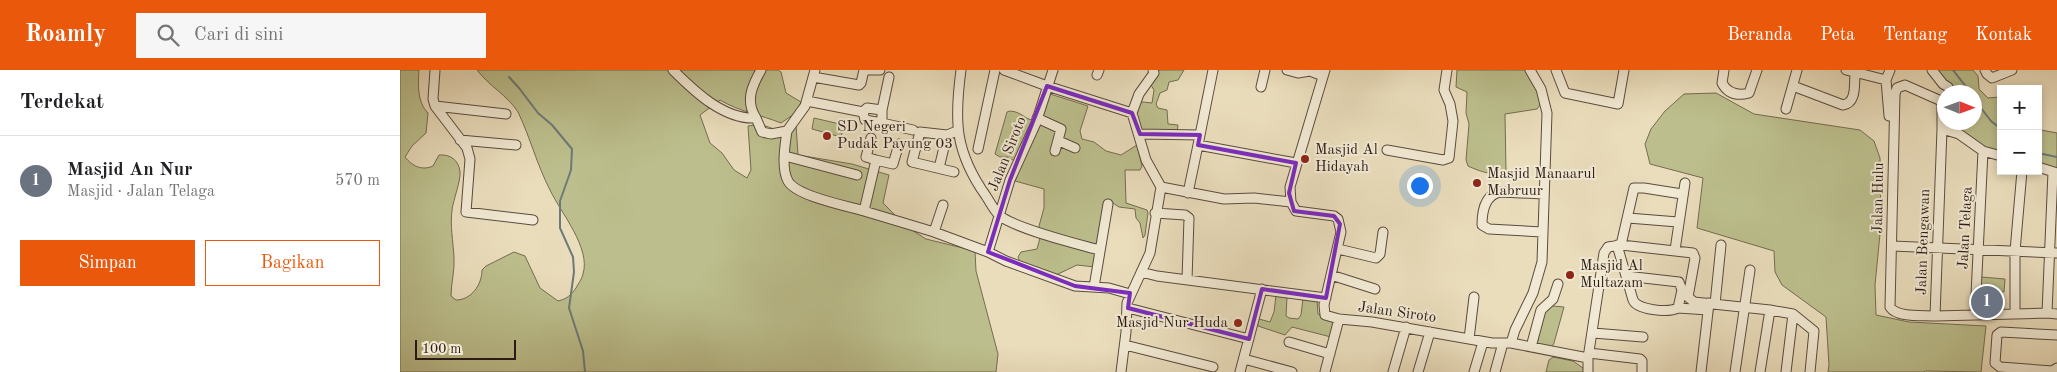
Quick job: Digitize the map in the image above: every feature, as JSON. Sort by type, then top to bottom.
[{"type":"street","points":[[435,70],[432,99],[435,106],[467,148],[470,159],[466,212],[533,220]]},
{"type":"street","points":[[673,70],[698,92],[728,113],[756,118]]},
{"type":"street","points":[[761,70],[755,80],[750,101],[751,110],[763,134],[786,131],[802,111],[807,101],[814,74],[859,85],[864,71],[880,70]]},
{"type":"street","points":[[961,70],[957,131],[968,167],[1000,215],[1033,230],[1099,250]]},
{"type":"street","points":[[978,148],[995,70]]},
{"type":"street","points":[[1004,70],[1132,113]]},
{"type":"street","name":"Jalan Siroto","points":[[988,252],[1010,180],[1037,118],[1054,70]]},
{"type":"street","points":[[1120,372],[1125,345],[1127,303],[1151,247],[1155,213],[1162,187],[1146,160],[1140,134],[1132,113],[1139,94],[1154,73],[1153,70]]},
{"type":"street","points":[[1188,193],[1213,70]]},
{"type":"street","points":[[1261,88],[1265,70]]},
{"type":"street","points":[[1287,70],[1298,73],[1310,71],[1324,73],[1296,163],[1290,187],[1291,202]]},
{"type":"street","points":[[1387,150],[1443,160],[1449,158],[1453,121],[1450,104],[1444,90],[1447,70]]},
{"type":"street","points":[[1494,372],[1535,285],[1542,262],[1547,113],[1541,89],[1530,70]]},
{"type":"street","points":[[1556,70],[1564,92],[1618,104],[1624,70]]},
{"type":"street","points":[[1562,70],[1569,94]]},
{"type":"street","points":[[1724,70],[1722,83],[1728,91],[1736,94],[1750,93],[1756,70]]},
{"type":"street","points":[[1786,109],[1797,70]]},
{"type":"street","points":[[1889,116],[1886,80],[1890,70]]},
{"type":"street","points":[[1932,70],[1944,85]]},
{"type":"street","points":[[1986,70],[1987,74],[1992,78],[2012,70]]},
{"type":"street","points":[[1793,86],[1843,105],[1849,104],[1852,101],[1851,71],[1886,80]]},
{"type":"street","points":[[882,123],[882,110],[889,77]]},
{"type":"street","name":"Jalan Hulu","points":[[1935,316],[1899,313],[1893,311],[1890,307],[1895,94],[1897,88],[1904,85],[1937,99]]},
{"type":"street","points":[[807,101],[863,112]]},
{"type":"street","points":[[435,106],[506,114]]},
{"type":"street","points":[[863,112],[867,108],[882,110]]},
{"type":"street","points":[[863,112],[865,120],[913,130]]},
{"type":"street","points":[[1037,118],[1061,129],[1055,152]]},
{"type":"street","name":"Jalan Bengawan","points":[[1942,130],[1935,316],[1976,315]]},
{"type":"street","points":[[1945,130],[1959,134],[1983,150],[1997,155]]},
{"type":"street","points":[[786,131],[786,174],[789,184],[793,187],[806,193],[934,232],[1075,286],[1109,288],[1130,294]]},
{"type":"street","points":[[954,172],[912,162],[920,132],[947,135],[957,131]]},
{"type":"street","points":[[1140,134],[1200,135]]},
{"type":"street","points":[[939,168],[947,135]]},
{"type":"street","points":[[870,138],[866,157],[893,164],[899,144]]},
{"type":"street","points":[[460,140],[516,144]]},
{"type":"street","points":[[1058,141],[1075,148]]},
{"type":"street","points":[[1198,145],[1296,163]]},
{"type":"street","name":"Jalan Telaga","points":[[1976,315],[1983,150]]},
{"type":"street","points":[[785,156],[857,174]]},
{"type":"street","points":[[864,211],[876,160]]},
{"type":"street","points":[[2042,168],[2055,172],[2054,253],[2047,313]]},
{"type":"street","points":[[2015,314],[2015,251],[2022,175]]},
{"type":"street","points":[[1675,250],[1685,183]]},
{"type":"street","name":"Jalan Siroto","points":[[1162,187],[1230,200],[1254,198],[1291,202],[1293,209],[1300,213],[1329,214],[1338,219],[1341,232],[1323,311],[1325,315],[1339,320],[1406,327],[1484,342],[1507,343],[1589,356],[1640,360],[1642,361],[1642,372]]},
{"type":"street","points":[[1682,194],[1634,188],[1630,199],[1628,218],[1619,245],[1633,300],[1637,306],[1668,310],[1711,306],[1770,310],[1793,314],[1814,331],[1810,372]]},
{"type":"street","points":[[1542,232],[1489,229],[1482,225],[1482,216],[1485,204],[1494,193],[1544,194]]},
{"type":"street","points":[[1094,286],[1108,204]]},
{"type":"street","points":[[934,232],[943,205]]},
{"type":"street","points":[[1155,213],[1185,215],[1189,218],[1187,280]]},
{"type":"street","points":[[1628,218],[1678,222]]},
{"type":"street","points":[[1338,249],[1376,258],[1380,254],[1383,232]]},
{"type":"street","points":[[1588,372],[1604,253],[1608,247],[1619,245],[1691,251],[1694,255],[1688,290],[1690,300],[1711,306]]},
{"type":"street","points":[[1701,372],[1721,245]]},
{"type":"street","points":[[1892,246],[2054,253]]},
{"type":"street","points":[[1735,372],[1750,270]]},
{"type":"street","points":[[1141,272],[1187,280],[1326,298]]},
{"type":"street","points":[[1331,275],[1375,288]]},
{"type":"street","points":[[1626,276],[1679,282],[1682,290],[1678,308]]},
{"type":"street","points":[[1531,347],[1541,310],[1553,299],[1558,284]]},
{"type":"street","points":[[1240,372],[1262,289]]},
{"type":"street","points":[[1469,339],[1474,297]]},
{"type":"street","points":[[1128,308],[1249,339]]},
{"type":"street","points":[[1760,372],[1770,310]]},
{"type":"street","points":[[1786,372],[1793,314]]},
{"type":"street","points":[[1976,315],[2057,314]]},
{"type":"street","points":[[1325,372],[1339,320]]},
{"type":"street","points":[[1393,372],[1406,327]]},
{"type":"street","points":[[1418,372],[1430,332]]},
{"type":"street","points":[[1593,333],[1643,338]]},
{"type":"street","points":[[2057,335],[1998,333],[1995,363],[2000,367],[2052,371],[2057,368]]},
{"type":"street","points":[[1289,342],[1330,354]]},
{"type":"street","points":[[1474,372],[1484,342]]},
{"type":"street","points":[[1125,345],[1213,368]]},
{"type":"street","points":[[1244,359],[1292,372]]},
{"type":"highlighted area","points":[[1047,86],[1132,113],[1140,134],[1200,135],[1198,145],[1296,163],[1289,193],[1294,211],[1334,216],[1340,224],[1326,298],[1262,289],[1249,339],[1128,308],[1130,293],[1075,286],[988,252],[1010,180]]},
{"type":"green space","points":[[400,70],[419,70],[420,98],[424,109],[428,113],[426,133],[412,146],[405,157],[414,165],[425,168],[433,166],[439,155],[447,156],[456,161],[460,172],[451,216],[454,262],[451,296],[456,300],[466,297],[475,291],[480,281],[482,270],[486,266],[514,252],[525,256],[540,288],[558,301],[564,299],[576,288],[582,276],[584,264],[579,242],[545,180],[518,112],[477,70],[778,70],[781,72],[786,93],[801,102],[797,112],[781,123],[742,110],[720,100],[700,115],[710,143],[722,153],[734,170],[747,178],[751,170],[748,126],[760,124],[774,129],[796,125],[798,155],[852,164],[889,175],[883,203],[907,227],[926,239],[975,251],[976,271],[998,354],[996,372],[400,372]]},
{"type":"green space","points":[[1159,70],[1184,70],[1178,80],[1169,82],[1167,90],[1160,93],[1156,104],[1158,108],[1167,110],[1168,124],[1178,125],[1177,133],[1144,131],[1140,129],[1137,113],[1139,103],[1152,103],[1154,90],[1151,85]]},
{"type":"green space","points":[[1457,70],[1527,70],[1538,89],[1540,105],[1537,109],[1505,114],[1506,172],[1487,173],[1468,166],[1466,160],[1469,124],[1466,113],[1467,92],[1456,87]]},
{"type":"green space","points":[[1936,70],[1973,70],[1978,76],[1979,85],[1950,85]]},
{"type":"green space","points":[[1982,92],[1988,98],[1997,97],[1997,152],[1982,148],[1961,130],[1982,130]]},
{"type":"green space","points":[[1047,93],[1088,106],[1080,131],[1082,139],[1094,142],[1106,151],[1121,155],[1137,145],[1142,166],[1140,170],[1125,170],[1126,203],[1147,210],[1148,213],[1143,238],[1135,209],[1119,207],[1107,199],[1095,267],[1077,265],[1056,275],[1020,262],[1018,257],[1021,252],[1037,249],[1040,238],[1039,226],[1044,208],[1044,189],[1015,181]]},
{"type":"green space","points":[[1716,93],[1754,114],[1860,130],[1874,141],[1880,158],[1881,224],[1875,285],[1876,315],[1909,322],[1986,326],[1981,372],[1828,372],[1826,317],[1782,285],[1775,272],[1774,251],[1697,228],[1703,178],[1650,164],[1645,144],[1651,129],[1665,111],[1684,94]]},
{"type":"green space","points":[[1010,111],[1032,120],[1015,161],[995,154],[1007,112]]},
{"type":"green space","points":[[814,118],[844,125],[841,137],[812,129]]},
{"type":"green space","points":[[2042,130],[2057,133],[2057,171],[2042,165]]},
{"type":"green space","points":[[1981,277],[2005,279],[2004,292],[1981,290]]},
{"type":"green space","points":[[1276,295],[1287,297],[1286,316],[1289,318],[1298,319],[1301,315],[1303,298],[1317,300],[1318,314],[1334,323],[1331,337],[1292,327],[1285,335],[1258,326],[1257,322],[1259,319],[1270,322],[1274,312]]},
{"type":"green space","points":[[1553,306],[1564,307],[1554,343],[1552,347],[1537,344],[1545,308]]},
{"type":"green space","points":[[1553,357],[1573,361],[1583,368],[1584,372],[1546,372],[1549,360]]},
{"type":"waterway","points":[[1953,70],[1965,85]]},
{"type":"waterway","points":[[509,77],[538,113],[552,125],[572,149],[571,170],[560,201],[560,228],[573,257],[574,272],[569,308],[583,351],[585,372]]},
{"type":"waterway","points":[[1982,109],[1997,126]]},
{"type":"waterway","points":[[2042,154],[2057,157]]},
{"type":"place","name":"SD Negeri Pudak Payung 03","points":[[827,136]]},
{"type":"place","name":"Masjid Al Hidayah","points":[[1305,159]]},
{"type":"place","name":"Masjid Manaarul Mabruur","points":[[1477,183]]},
{"type":"place","name":"Masjid Al Multazam","points":[[1570,275]]},
{"type":"place","name":"Masjid An Nur","points":[[1987,302]]},
{"type":"place","name":"Masjid Nur Huda","points":[[1238,323]]}]
